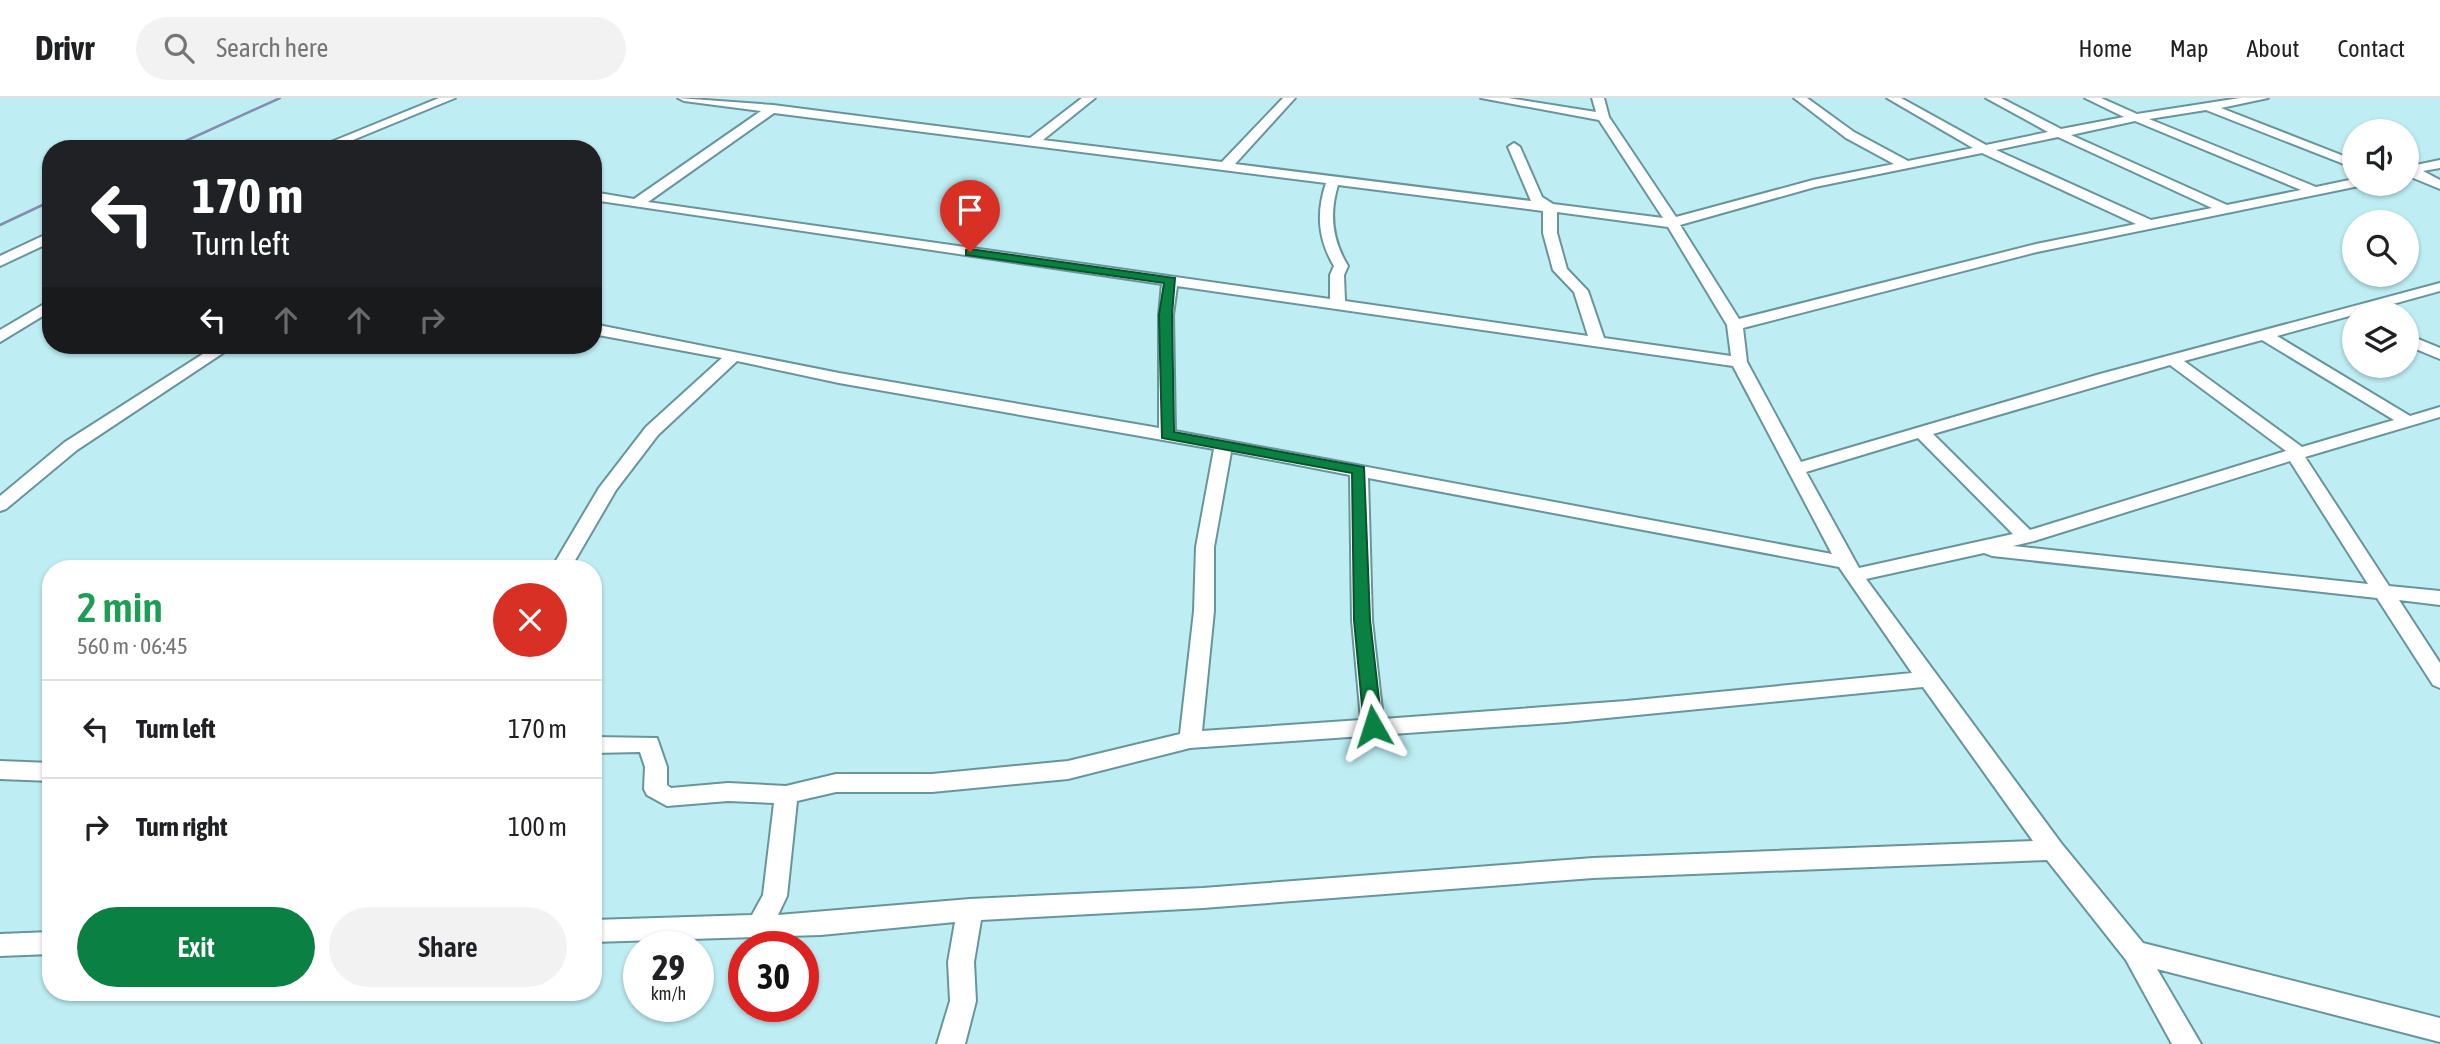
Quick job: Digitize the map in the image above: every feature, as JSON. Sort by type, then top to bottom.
[{"type":"street","points":[[343,140],[449,98]]},
{"type":"street","points":[[684,98],[1671,223],[1813,184],[2134,118],[2262,98]]},
{"type":"street","points":[[1033,142],[1089,98]]},
{"type":"street","points":[[1225,167],[1289,98]]},
{"type":"street","points":[[1487,98],[1601,108],[1735,324],[1739,362],[1851,570],[1926,679],[2053,850],[2135,952],[2167,1014],[2188,1044]]},
{"type":"street","points":[[1800,98],[1850,135],[1908,166]]},
{"type":"street","points":[[1893,98],[1986,150],[2152,226]]},
{"type":"street","points":[[1992,98],[2059,133],[2225,209]]},
{"type":"street","points":[[2091,98],[2316,191]]},
{"type":"street","points":[[2186,98],[2342,159]]},
{"type":"street","points":[[636,204],[773,108]]},
{"type":"street","points":[[1514,147],[1536,199],[1550,208]]},
{"type":"street","points":[[2419,169],[2440,164]]},
{"type":"street","points":[[2419,175],[2440,184]]},
{"type":"street","points":[[1333,180],[1326,198],[1325,233],[1341,266],[1337,275],[1338,307]]},
{"type":"street","points":[[1735,324],[2036,248],[2342,186]]},
{"type":"street","points":[[602,197],[1338,307],[1739,362]]},
{"type":"street","points":[[1550,208],[1550,233],[1560,270],[1581,291],[1598,344]]},
{"type":"street","points":[[0,262],[42,241]]},
{"type":"street","points":[[1167,435],[1166,315],[1170,281]]},
{"type":"street","points":[[2389,301],[2440,286]]},
{"type":"street","points":[[0,337],[42,310]]},
{"type":"street","points":[[1796,469],[2172,359],[2342,314]]},
{"type":"street","points":[[602,331],[839,379],[1041,411],[1359,470],[1851,570],[1979,549],[2027,537],[2296,453],[2440,412]]},
{"type":"street","points":[[2264,334],[2407,421]]},
{"type":"street","points":[[2419,345],[2440,354]]},
{"type":"street","points":[[0,505],[71,446],[213,354]]},
{"type":"street","points":[[565,560],[608,488],[652,431],[734,356]]},
{"type":"street","points":[[2172,359],[2296,453],[2381,592],[2440,680]]},
{"type":"street","points":[[1921,432],[2027,537]]},
{"type":"street","points":[[1191,740],[1204,611],[1205,547],[1223,446]]},
{"type":"street","points":[[1359,470],[1362,620],[1373,726]]},
{"type":"street","points":[[1979,549],[2440,598]]},
{"type":"street","points":[[602,745],[649,744],[656,767],[655,789],[667,797],[728,792],[786,795],[836,783],[932,783],[1068,770],[1191,740],[1290,730],[1677,706],[1926,679]]},
{"type":"street","points":[[0,770],[27,774],[42,773]]},
{"type":"street","points":[[760,928],[775,896],[786,795]]},
{"type":"street","points":[[602,931],[760,928],[970,910],[1203,898],[1593,868],[2053,850]]},
{"type":"street","points":[[951,1044],[963,1001],[961,962],[970,910]]},
{"type":"street","points":[[0,945],[42,943]]},
{"type":"street","points":[[2135,952],[2440,1030]]},
{"type":"waterway","points":[[188,140],[280,98]]},
{"type":"waterway","points":[[0,225],[42,205]]},
{"type":"route","points":[[970,252],[1170,281],[1166,315],[1167,435],[1359,470],[1362,620],[1373,726]]}]
